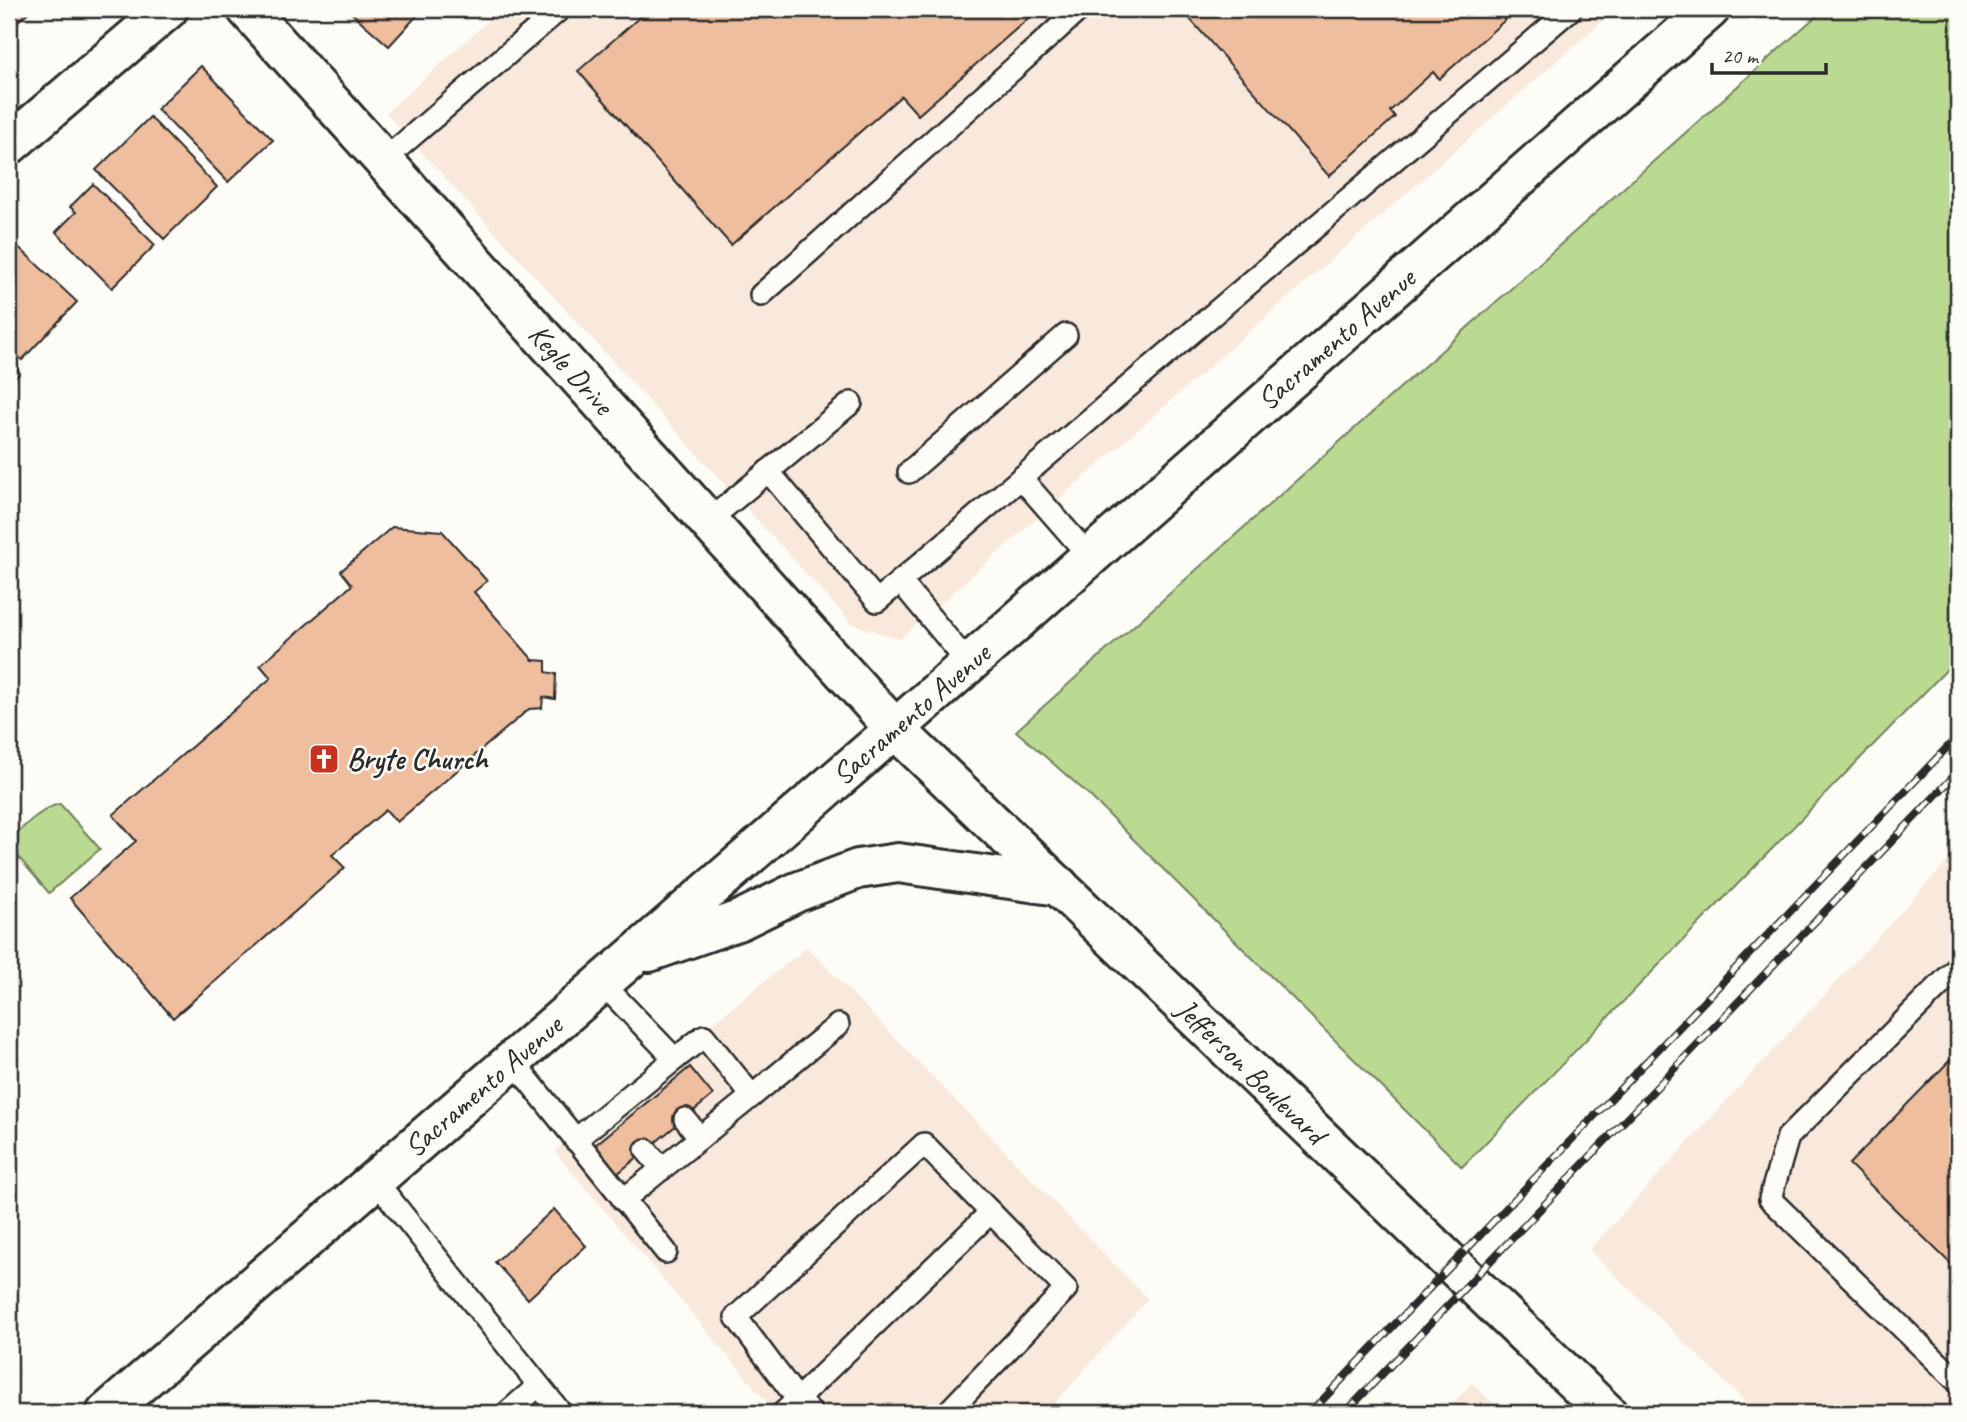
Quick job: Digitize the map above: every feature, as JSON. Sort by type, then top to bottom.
[{"type":"main road","points":[[9,145],[168,9]]},
{"type":"main road","name":"Kegle Drive","points":[[247,9],[895,729]]},
{"type":"main road","name":"Sacramento Avenue","points":[[106,1413],[895,729],[1710,9]]},
{"type":"main road","name":"Jefferson Boulevard","points":[[895,729],[1607,1413]]},
{"type":"main road","points":[[616,971],[740,920],[797,892],[858,869],[898,863],[1059,886]]},
{"type":"lane","points":[[384,160],[560,9]]},
{"type":"lane","points":[[761,295],[1080,9]]},
{"type":"lane","points":[[768,471],[877,601],[1571,9]]},
{"type":"lane","points":[[909,472],[1066,335]]},
{"type":"lane","points":[[708,521],[851,402]]},
{"type":"lane","points":[[1021,478],[1090,557]]},
{"type":"lane","points":[[900,581],[969,664]]},
{"type":"lane","points":[[1958,967],[1788,1137],[1770,1199],[1958,1382]]},
{"type":"lane","points":[[616,971],[675,1059]]},
{"type":"lane","points":[[623,1200],[838,1025]]},
{"type":"lane","points":[[575,1140],[617,1116],[656,1085],[675,1059],[704,1036],[752,1096]]},
{"type":"lane","points":[[513,1061],[666,1252]]},
{"type":"lane","points":[[685,1119],[700,1138]]},
{"type":"lane","points":[[947,1413],[1066,1289],[924,1143],[736,1317],[798,1409],[991,1212]]},
{"type":"lane","points":[[646,1150],[662,1169]]},
{"type":"lane","points":[[375,1180],[561,1413]]},
{"type":"lane","points":[[508,1413],[538,1386]]},
{"type":"shaded area","points":[[501,9],[1616,9],[900,639],[852,624],[386,113]]},
{"type":"shaded area","points":[[1958,850],[1958,1413],[1757,1413],[1589,1250]]},
{"type":"shaded area","points":[[807,947],[1148,1299],[1046,1413],[776,1413],[554,1151]]},
{"type":"shaded area","points":[[1472,1383],[1503,1413],[1443,1413]]},
{"type":"green space","points":[[1824,9],[1958,9],[1958,658],[1462,1167],[1088,794],[1016,731]]},
{"type":"green space","points":[[60,804],[100,849],[49,893],[14,852],[11,843],[32,819]]},
{"type":"building","points":[[9,9],[32,9],[18,21]]},
{"type":"building","points":[[347,9],[423,9],[389,46]]},
{"type":"building","points":[[649,9],[1039,9],[918,115],[901,96],[731,245],[578,71]]},
{"type":"building","points":[[1181,9],[1495,9],[1505,20],[1439,79],[1433,72],[1390,111],[1395,117],[1329,176]]},
{"type":"building","points":[[201,66],[273,140],[228,182],[157,109]]},
{"type":"building","points":[[150,117],[217,187],[164,239],[96,170]]},
{"type":"building","points":[[93,184],[155,245],[112,288],[56,232],[76,212],[70,207]]},
{"type":"building","points":[[11,240],[77,302],[22,360],[9,348]]},
{"type":"building","points":[[9,361],[20,373],[9,384]]},
{"type":"building","name":"Bryte Church","points":[[392,527],[442,531],[487,581],[474,592],[533,660],[546,661],[546,672],[556,674],[555,699],[543,697],[542,708],[529,709],[397,822],[386,810],[332,855],[345,868],[173,1018],[70,898],[136,841],[113,815],[271,678],[260,665],[352,585],[341,571]]},
{"type":"building","points":[[1958,1052],[1958,1271],[1849,1164]]},
{"type":"building","points":[[690,1067],[713,1095],[617,1174],[594,1146]]},
{"type":"building","points":[[554,1209],[586,1246],[528,1299],[495,1262]]},
{"type":"railway","points":[[1310,1413],[1958,736]]},
{"type":"railway","points":[[1345,1413],[1958,772]]},
{"type":"place","name":"Bryte Church","points":[[324,759]]}]
